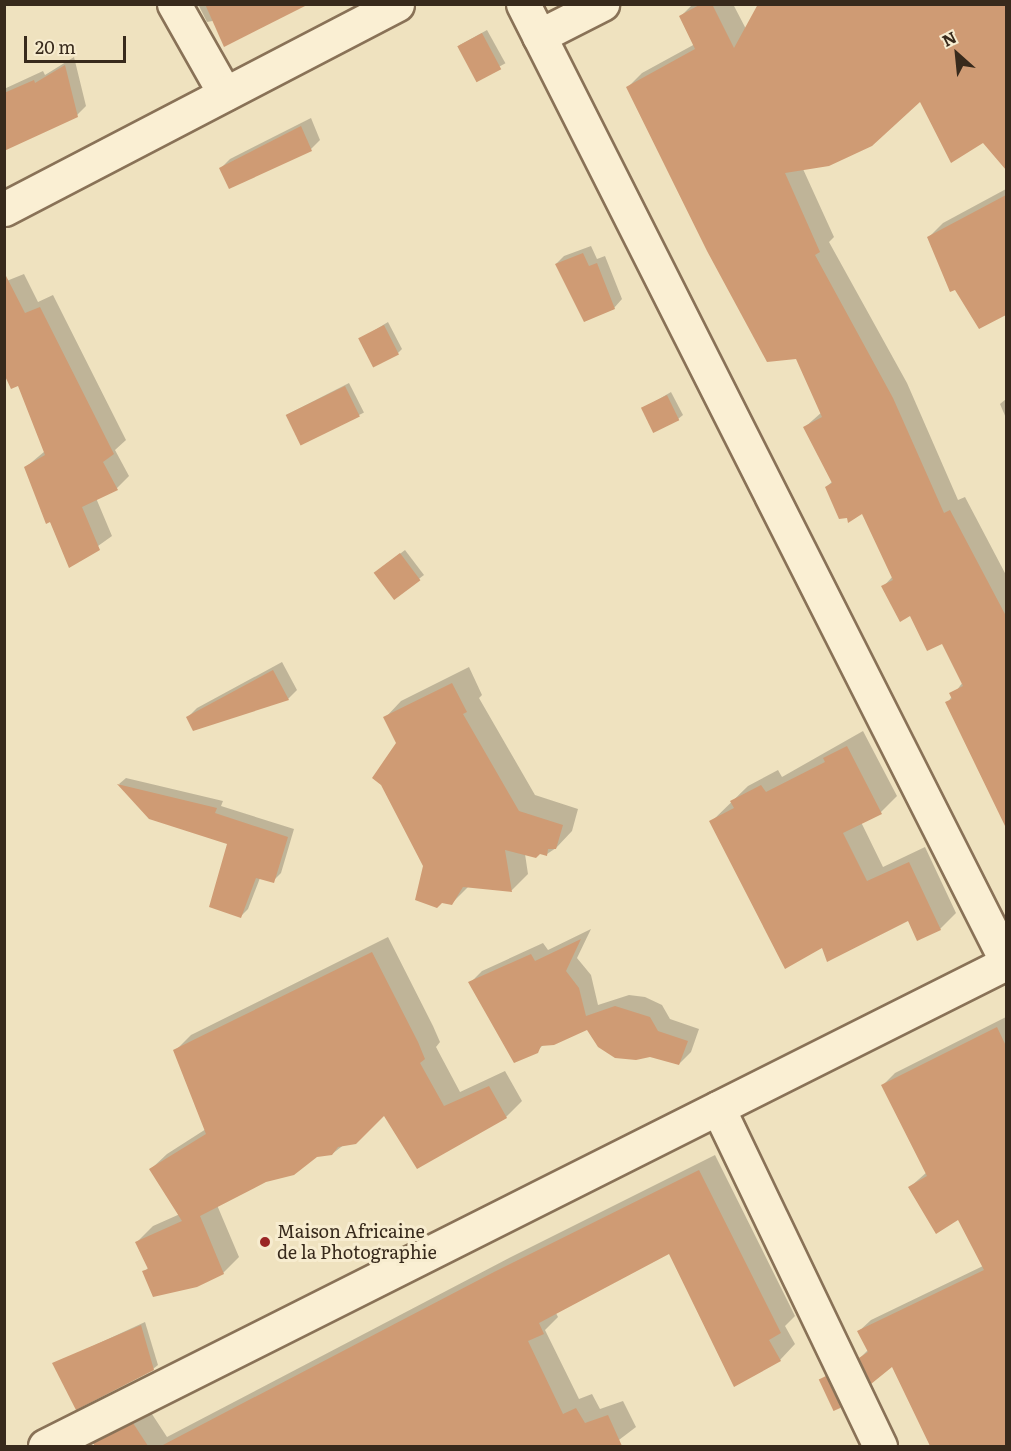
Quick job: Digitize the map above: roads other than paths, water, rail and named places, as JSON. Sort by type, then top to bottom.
[{"type":"street","points":[[174,4],[225,94]]},
{"type":"street","points":[[4,209],[397,4]]},
{"type":"street","points":[[45,1446],[1006,962],[524,4]]},
{"type":"street","points":[[539,36],[602,4]]},
{"type":"street","points":[[718,1108],[880,1446]]},
{"type":"place","name":"Maison Africaine de la Photographie","points":[[265,1242]]}]
